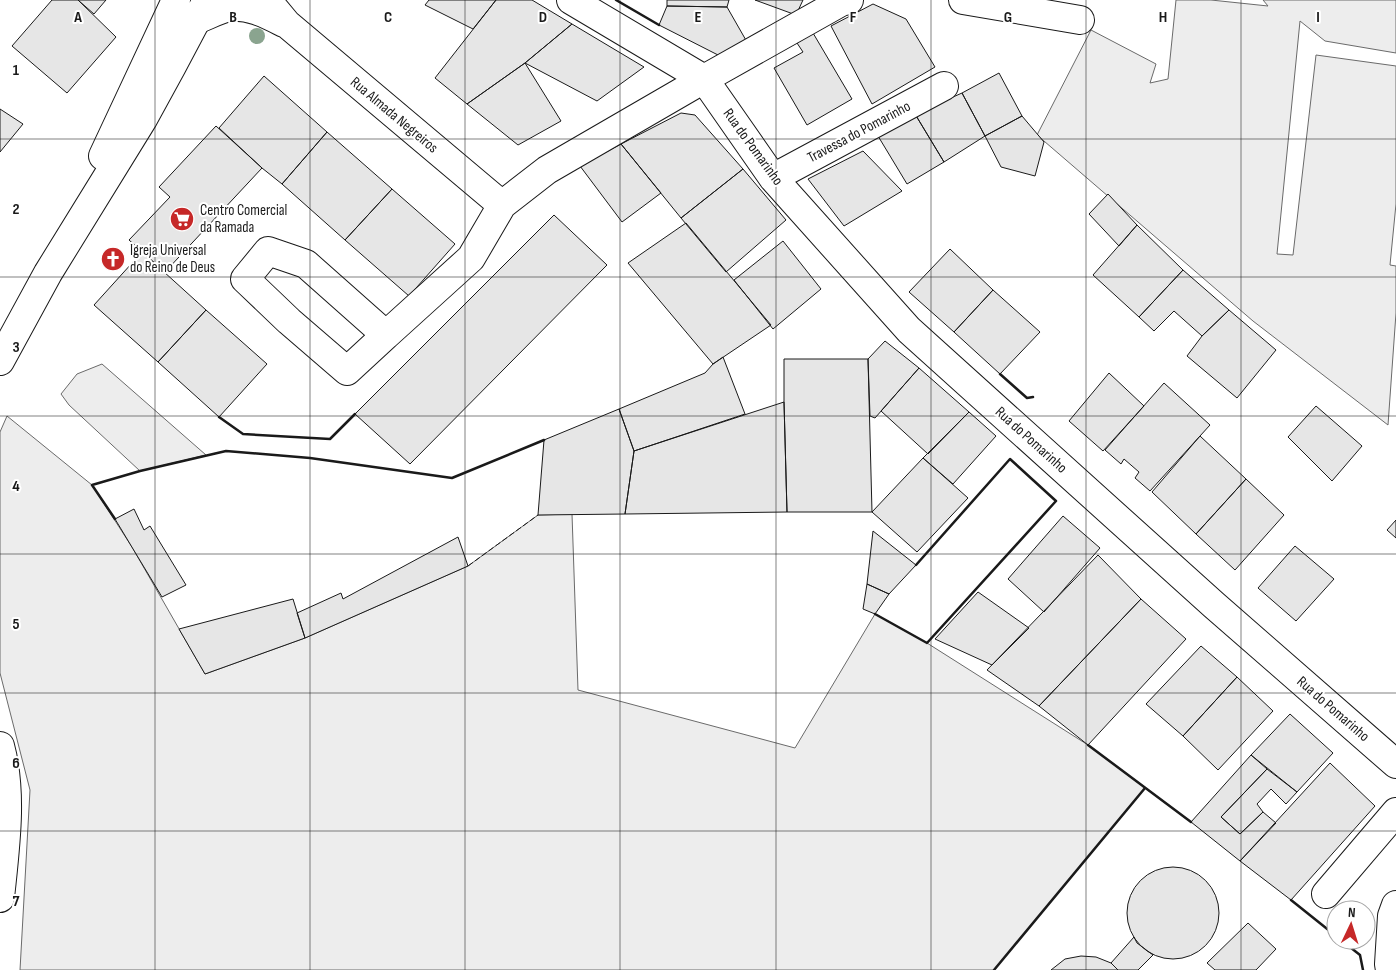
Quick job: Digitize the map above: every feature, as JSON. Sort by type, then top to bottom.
[{"type":"street","points":[[48,273],[176,0]]},
{"type":"street","name":"Rua Almada Negreiros","points":[[267,0],[287,24],[502,205]]},
{"type":"street","name":"Rua do Pomarinho","points":[[571,0],[704,79],[773,178],[909,330],[1206,598],[1396,764]]},
{"type":"street","points":[[386,335],[306,264],[268,251],[245,279],[289,321],[347,371],[471,258],[502,205],[547,170],[704,79],[841,2],[849,0]]},
{"type":"street","points":[[963,0],[1080,20]]},
{"type":"street","name":"Rua Almada Negreiros","points":[[201,10],[229,7],[244,8],[260,12],[287,24]]},
{"type":"street","points":[[0,360],[48,273],[133,136],[201,10]]},
{"type":"street","name":"Travessa do Pomarinho","points":[[773,178],[944,86]]},
{"type":"street","points":[[0,746],[5,763],[0,898]]},
{"type":"street","points":[[1326,894],[1396,812]]},
{"type":"street","points":[[1390,970],[1392,916],[1396,905]]},
{"type":"shaded area","points":[[1176,0],[1211,0],[1268,6],[1263,0],[1396,0],[1396,53],[1325,41],[1300,21],[1277,254],[1293,255],[1316,55],[1396,66],[1396,204],[1390,265],[1396,266],[1396,313],[1388,425],[1253,321],[1037,135],[1091,30],[1156,64],[1150,83],[1168,79]]},
{"type":"shaded area","points":[[102,364],[206,455],[140,471],[69,405],[61,394],[77,374]]},
{"type":"shaded area","points":[[7,416],[92,485],[132,547],[205,674],[305,638],[468,566],[538,515],[572,514],[578,690],[795,748],[875,614],[927,643],[1088,745],[1145,788],[994,970],[20,970],[30,790],[0,673],[0,432]]},
{"type":"building","points":[[52,0],[78,0],[116,37],[67,93],[12,46]]},
{"type":"building","points":[[78,0],[106,0],[94,14]]},
{"type":"building","points":[[429,0],[496,0],[473,29],[425,5]]},
{"type":"building","points":[[496,0],[532,0],[572,24],[525,63],[467,104],[435,78]]},
{"type":"building","points":[[667,0],[729,0],[727,7],[667,6]]},
{"type":"building","points":[[755,0],[803,0],[796,15]]},
{"type":"building","points":[[873,4],[906,19],[935,67],[872,104],[831,26]]},
{"type":"building","points":[[667,6],[727,7],[747,42],[718,55],[659,25]]},
{"type":"building","points":[[572,24],[644,67],[597,101],[525,63]]},
{"type":"building","points":[[813,33],[852,99],[807,125],[774,68],[803,52],[797,43]]},
{"type":"building","points":[[525,63],[561,121],[518,145],[467,104]]},
{"type":"building","points":[[999,73],[1022,116],[985,136],[962,93]]},
{"type":"building","points":[[264,76],[327,132],[282,184],[219,128]]},
{"type":"building","points":[[962,93],[985,136],[944,162],[915,114]]},
{"type":"building","points":[[0,109],[23,124],[0,152]]},
{"type":"building","points":[[681,113],[695,115],[743,169],[681,218],[621,144]]},
{"type":"building","points":[[915,114],[944,162],[907,184],[878,136]]},
{"type":"building","points":[[1022,116],[1044,142],[1035,176],[1001,167],[985,136]]},
{"type":"building","name":"Centro Comercial da Ramada","points":[[216,126],[262,168],[165,272],[129,240],[170,197],[159,187]]},
{"type":"building","points":[[327,132],[392,189],[345,240],[282,184]]},
{"type":"building","points":[[621,144],[661,193],[622,222],[580,166]]},
{"type":"building","points":[[863,151],[902,191],[844,226],[808,179]]},
{"type":"building","points":[[743,169],[786,220],[726,272],[681,218]]},
{"type":"building","points":[[392,189],[455,244],[409,296],[345,240]]},
{"type":"building","points":[[1108,194],[1137,225],[1119,246],[1089,214]]},
{"type":"building","points":[[554,215],[607,265],[410,464],[355,414]]},
{"type":"building","points":[[686,223],[771,325],[713,364],[628,263]]},
{"type":"building","points":[[1137,225],[1183,270],[1139,317],[1093,275]]},
{"type":"building","points":[[783,241],[821,289],[773,329],[734,280]]},
{"type":"building","points":[[950,249],[993,290],[954,332],[909,292]]},
{"type":"building","points":[[142,252],[206,310],[158,362],[94,305]]},
{"type":"building","points":[[1183,270],[1229,310],[1202,336],[1174,311],[1154,331],[1139,317]]},
{"type":"building","points":[[993,290],[1040,332],[1000,374],[954,332]]},
{"type":"building","points":[[206,310],[267,364],[219,417],[158,362]]},
{"type":"building","points":[[1229,310],[1276,350],[1237,398],[1187,356],[1202,336]]},
{"type":"building","points":[[885,341],[919,368],[875,418],[870,416],[868,359]]},
{"type":"building","points":[[723,357],[745,414],[634,451],[619,409],[705,373]]},
{"type":"building","points":[[784,359],[868,359],[872,512],[787,512]]},
{"type":"building","points":[[919,368],[969,412],[928,454],[881,411]]},
{"type":"building","points":[[1109,373],[1144,406],[1103,451],[1069,421]]},
{"type":"building","points":[[1164,383],[1210,425],[1150,491],[1135,478],[1139,472],[1124,459],[1121,464],[1105,450]]},
{"type":"building","points":[[784,402],[787,512],[625,514],[634,451]]},
{"type":"building","points":[[1316,406],[1362,446],[1332,481],[1288,437]]},
{"type":"building","points":[[619,409],[634,451],[625,514],[538,515],[544,440]]},
{"type":"building","points":[[969,412],[996,436],[953,484],[923,458]]},
{"type":"building","points":[[1200,436],[1246,479],[1196,534],[1152,492]]},
{"type":"building","points":[[923,458],[968,498],[917,552],[872,512]]},
{"type":"building","points":[[1246,479],[1284,515],[1235,570],[1196,534]]},
{"type":"building","points":[[134,509],[144,530],[150,526],[186,585],[162,597],[115,519]]},
{"type":"building","points":[[1063,516],[1100,548],[1044,612],[1008,579]]},
{"type":"building","points":[[1396,520],[1396,538],[1387,530]]},
{"type":"building","points":[[873,531],[916,565],[889,594],[867,584]]},
{"type":"building","points":[[458,537],[468,566],[305,638],[297,613],[341,593],[343,599]]},
{"type":"building","points":[[1295,546],[1334,579],[1296,621],[1258,588]]},
{"type":"building","points":[[1098,555],[1141,599],[1039,706],[987,670]]},
{"type":"building","points":[[867,584],[889,594],[875,614],[863,609]]},
{"type":"building","points":[[978,592],[1029,628],[992,665],[935,639]]},
{"type":"building","points":[[293,599],[305,638],[205,674],[179,629]]},
{"type":"building","points":[[1141,599],[1186,639],[1088,745],[1039,706]]},
{"type":"building","points":[[1201,646],[1237,677],[1183,736],[1146,704]]},
{"type":"building","points":[[1237,677],[1273,711],[1218,770],[1183,736]]},
{"type":"building","points":[[1290,714],[1333,753],[1297,792],[1251,755]]},
{"type":"building","points":[[1251,755],[1267,769],[1221,817],[1240,834],[1263,812],[1276,823],[1240,861],[1191,822]]},
{"type":"building","points":[[1330,763],[1375,806],[1291,900],[1240,861]]},
{"type":"building","points":[[1267,769],[1297,792],[1286,804],[1271,789],[1257,804],[1263,812],[1240,834],[1221,817]]},
{"type":"building","points":[[1173,867],[1191,870],[1206,880],[1216,895],[1219,913],[1216,931],[1206,946],[1191,956],[1173,959],[1155,956],[1140,946],[1130,931],[1127,913],[1130,895],[1140,880],[1155,870]]},
{"type":"building","points":[[1248,923],[1276,949],[1256,970],[1215,970],[1207,963]]},
{"type":"building","points":[[1134,937],[1137,943],[1153,955],[1138,970],[1118,970],[1111,963]]},
{"type":"building","points":[[1081,956],[1096,957],[1111,963],[1118,970],[1051,970],[1065,959]]},
{"type":"fence","points":[[468,566],[538,515]]},
{"type":"wall","points":[[616,0],[659,25]]},
{"type":"wall","points":[[1000,374],[1027,398],[1033,397]]},
{"type":"wall","points":[[219,417],[243,434],[330,439],[355,414]]},
{"type":"wall","points":[[115,519],[92,485],[140,471],[226,451],[310,458],[452,478],[544,440]]},
{"type":"wall","points":[[875,614],[927,643],[1056,501],[1010,459],[916,565]]},
{"type":"wall","points":[[1088,745],[1191,822]]},
{"type":"wall","points":[[994,970],[1145,788]]},
{"type":"wall","points":[[1291,900],[1326,928]]},
{"type":"wall","points":[[1354,950],[1360,955],[1363,970]]},
{"type":"place","name":"Centro Comercial da Ramada","points":[[182,219]]},
{"type":"place","name":"Igreja Universal do Reino de Deus","points":[[113,259]]}]
